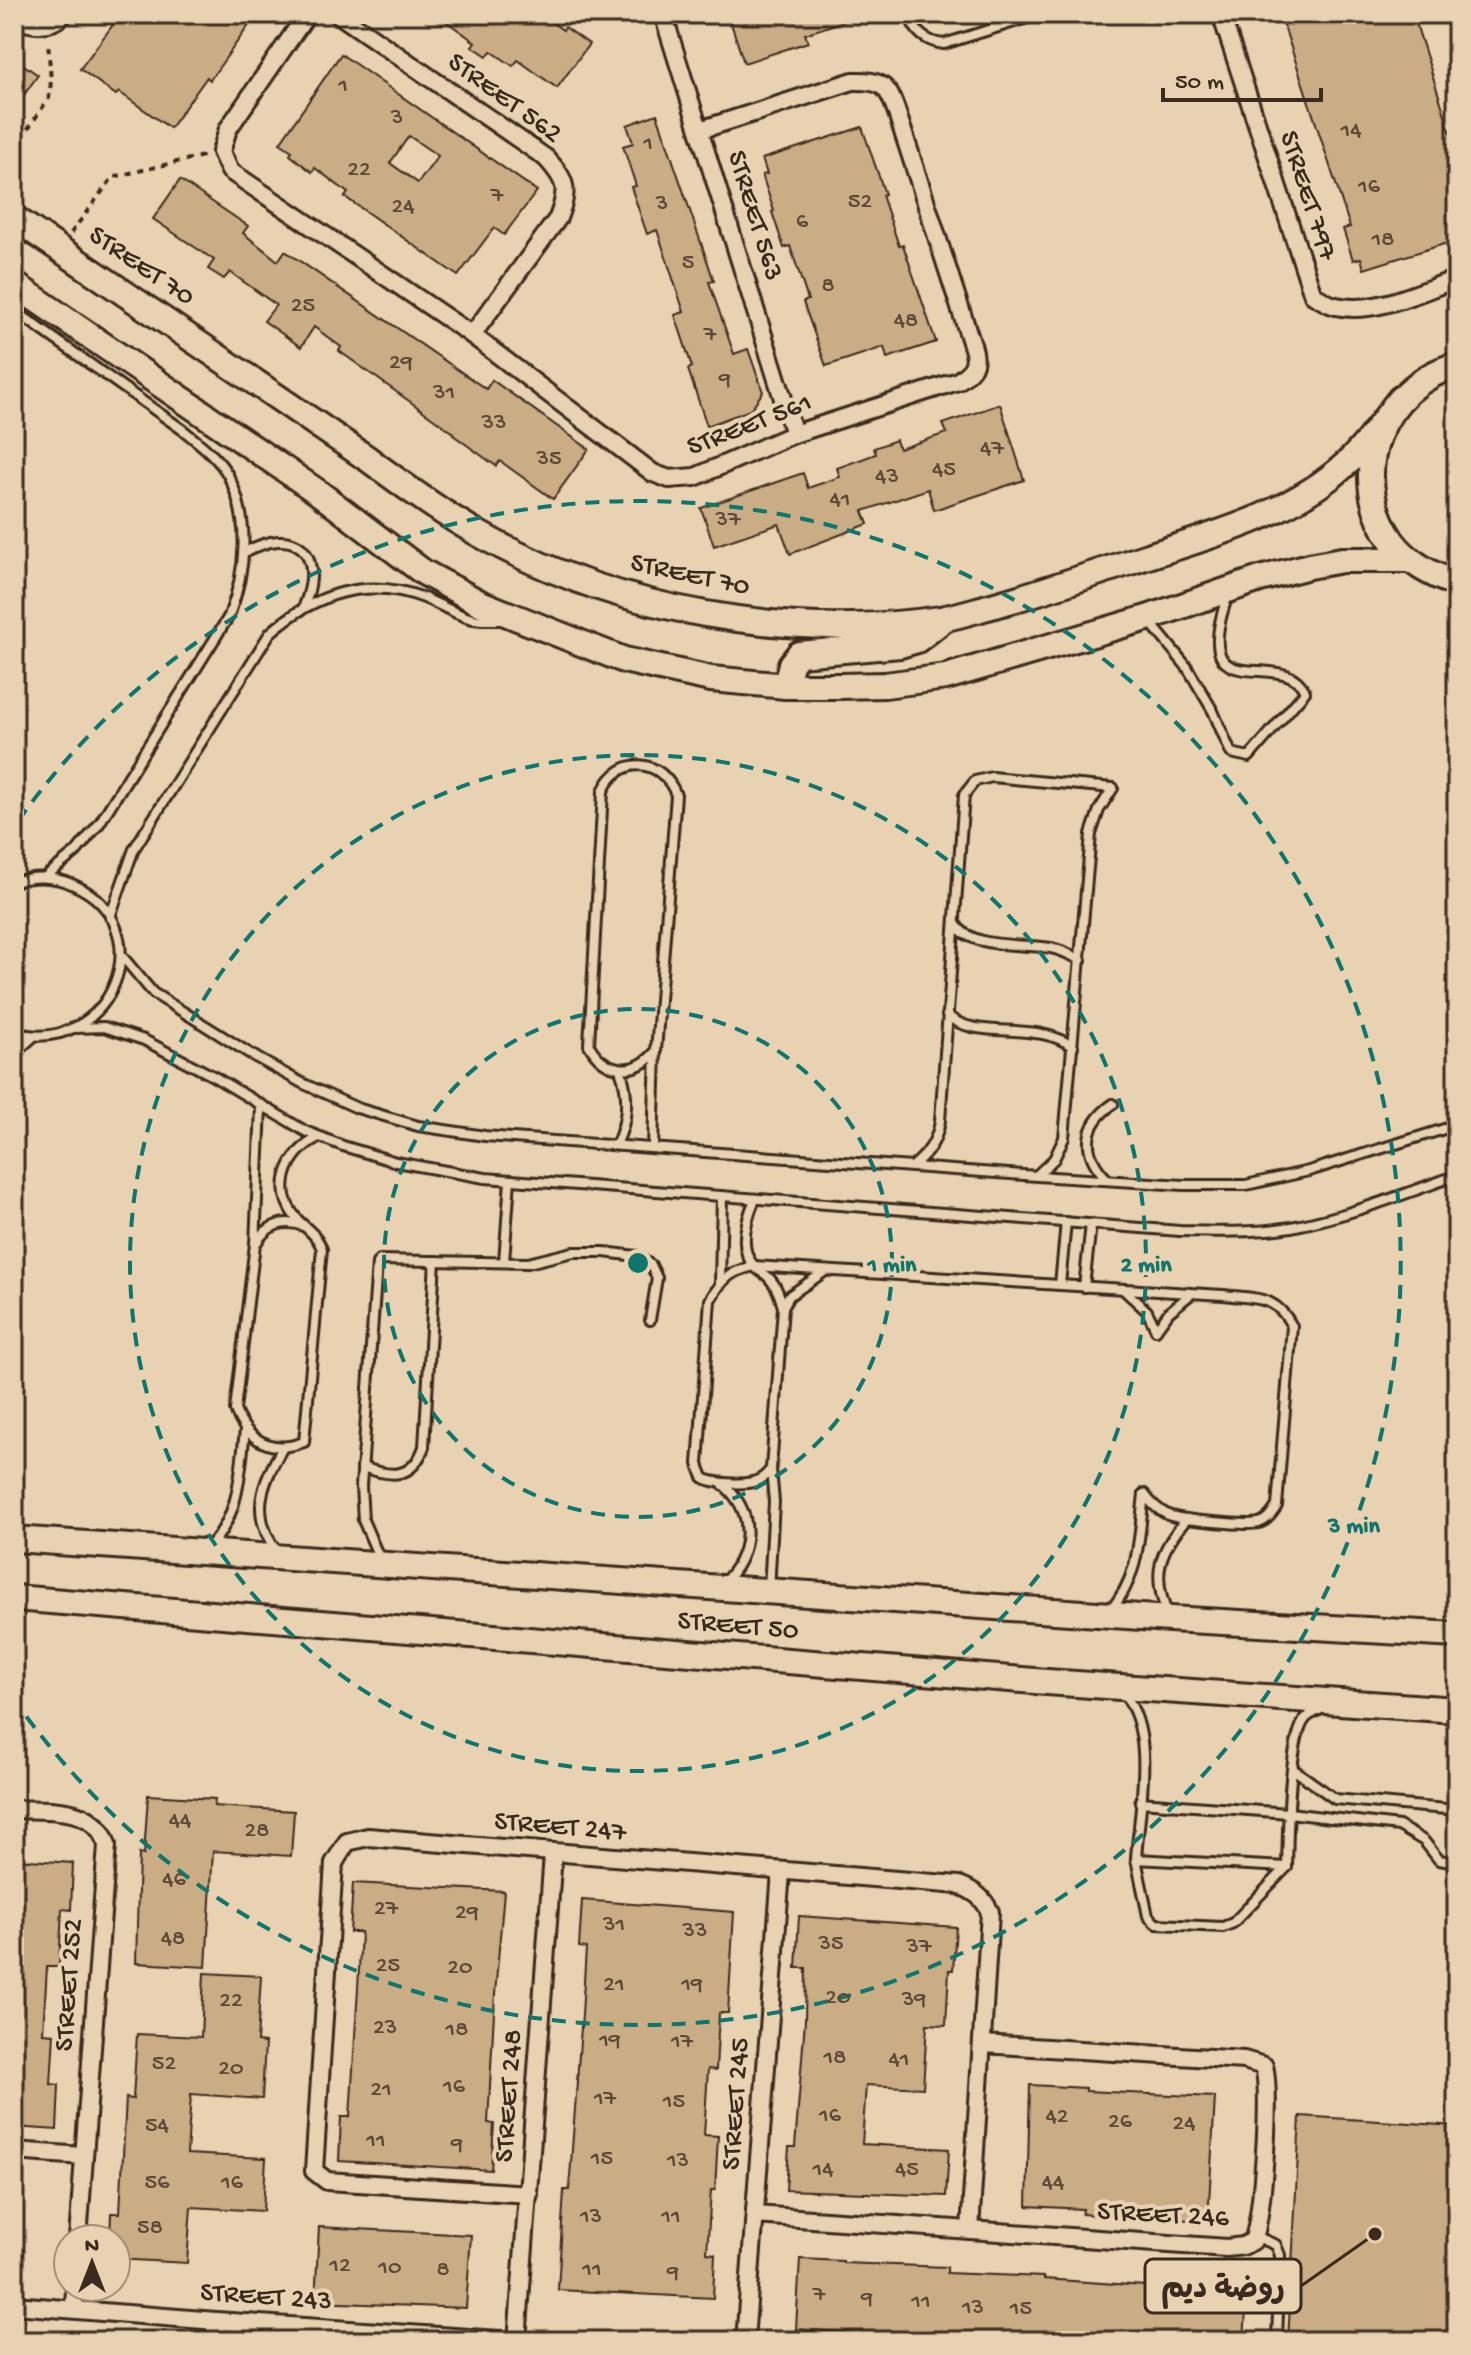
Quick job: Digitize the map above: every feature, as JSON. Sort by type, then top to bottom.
[{"type":"main road","name":"STREET 70","points":[[14,218],[368,459],[426,502],[481,536],[573,578],[703,614],[775,624],[888,625],[945,618],[1024,597],[1116,567],[1284,507],[1322,484],[1348,463],[1400,399]]},
{"type":"main road","points":[[14,284],[319,493],[423,572],[521,621],[624,660],[711,679],[786,686],[885,685],[946,677],[1309,566],[1342,560],[1410,560]]},
{"type":"main road","points":[[1457,365],[1442,369],[1419,382],[1400,399],[1385,420],[1375,443],[1372,482],[1380,519],[1392,541],[1457,600]]},
{"type":"main road","points":[[1431,575],[1457,584]]},
{"type":"main road","points":[[786,686],[791,664],[799,654],[900,645],[932,630],[945,618]]},
{"type":"main road","name":"STREET 50","points":[[20,1538],[718,1589],[1457,1635]]},
{"type":"main road","name":"STREET 50","points":[[14,1598],[1116,1686],[1457,1710]]},
{"type":"street","points":[[14,17],[32,25],[47,23],[64,14]]},
{"type":"street","points":[[221,152],[228,129],[307,14]]},
{"type":"street","name":"STREET 562","points":[[338,14],[546,158],[565,185],[566,197],[558,218],[472,335]]},
{"type":"street","name":"STREET 563","points":[[663,14],[794,434]]},
{"type":"street","name":"STREET 797","points":[[1221,14],[1313,295],[1332,306],[1353,309],[1383,304],[1457,279]]},
{"type":"street","name":"STREET 561","points":[[221,152],[230,171],[472,335],[653,473],[669,479],[695,477],[794,434],[958,381],[974,368],[973,348],[897,113],[891,95],[881,84],[871,80],[853,81],[700,130]]},
{"type":"street","name":"STREET 252","points":[[14,1809],[82,1815],[94,1821],[103,1832],[107,1845],[79,2223]]},
{"type":"street","name":"STREET 247","points":[[529,2194],[327,2181],[314,2171],[334,1863],[347,1842],[368,1837],[959,1885],[974,1891],[985,1901],[990,1912],[970,2230]]},
{"type":"street","name":"STREET 248","points":[[516,2341],[553,1854]]},
{"type":"street","name":"STREET 245","points":[[745,2341],[781,1872]]},
{"type":"street","name":"STREET 246","points":[[755,2215],[1227,2248],[1253,2241],[1260,2212],[1267,2087],[1264,2066],[1244,2060],[983,2044]]},
{"type":"street","points":[[14,2151],[83,2156]]},
{"type":"street","points":[[74,2303],[74,2308]]},
{"type":"street","name":"STREET 243","points":[[14,2305],[375,2336],[516,2341]]},
{"type":"street","points":[[214,2341],[216,2321]]},
{"type":"lane","points":[[909,14],[920,35],[944,44],[1040,14]]},
{"type":"lane","points":[[14,310],[183,430],[209,452],[227,474],[238,503],[244,533],[240,581],[229,616],[99,824],[76,852],[45,877]]},
{"type":"lane","points":[[244,553],[274,541],[293,542],[308,554],[311,588],[304,606]]},
{"type":"lane","points":[[110,917],[134,849],[270,633],[304,606],[332,594],[362,589],[395,590],[423,598],[472,620],[521,621]]},
{"type":"lane","points":[[1147,618],[1187,667],[1213,711],[1231,753],[1249,757],[1305,692],[1301,682],[1293,675],[1233,668],[1223,660],[1217,646],[1217,627],[1230,589]]},
{"type":"lane","points":[[653,1148],[656,1051],[676,795],[667,777],[640,765],[630,766],[613,775],[603,791],[589,1045],[601,1061],[620,1069],[641,1065],[656,1051]]},
{"type":"lane","points":[[912,1167],[928,1152],[938,1132],[964,795],[975,781],[992,777],[1113,788],[1099,810],[1091,834],[1064,1138],[1054,1159],[1037,1176]]},
{"type":"lane","points":[[14,882],[45,877],[83,889],[98,901],[110,917],[121,955],[153,993],[302,1083],[357,1108],[418,1126],[485,1136],[1037,1176],[1184,1185],[1246,1185],[1309,1171],[1457,1125]]},
{"type":"lane","points":[[954,922],[963,934],[978,941],[1049,948],[1081,960]]},
{"type":"lane","points":[[76,1028],[100,1010],[109,998],[116,984],[121,955]]},
{"type":"lane","points":[[947,1015],[964,1025],[1049,1034],[1073,1047]]},
{"type":"lane","points":[[14,1032],[49,1036],[76,1028],[104,1027],[144,1040],[319,1137],[396,1162],[485,1178],[1238,1233],[1293,1226],[1394,1198],[1457,1175]]},
{"type":"lane","points":[[14,1054],[34,1036]]},
{"type":"lane","points":[[616,1145],[622,1133],[627,1107],[620,1069]]},
{"type":"lane","points":[[1108,1180],[1092,1159],[1090,1134],[1095,1121],[1113,1104]]},
{"type":"lane","points":[[261,1107],[255,1244],[235,1410],[245,1430],[262,1443],[283,1447],[304,1442],[322,1249],[314,1233],[292,1211],[284,1191],[284,1181],[298,1150],[319,1137]]},
{"type":"lane","points":[[504,1262],[510,1180]]},
{"type":"lane","points":[[720,1283],[722,1196]]},
{"type":"lane","points":[[755,1199],[746,1227],[747,1254],[754,1266],[769,1277],[783,1307],[774,1461],[767,1475],[755,1482],[720,1483],[707,1479],[698,1464],[710,1300],[720,1283],[733,1271],[754,1266],[1123,1289],[1269,1300],[1283,1310],[1292,1326],[1277,1506],[1269,1518],[1257,1523],[1187,1519],[1169,1515],[1144,1494],[1136,1565],[1126,1589],[1106,1615]]},
{"type":"lane","points":[[255,1244],[273,1225],[290,1222],[307,1228]]},
{"type":"lane","points":[[1060,1285],[1066,1222]]},
{"type":"lane","points":[[1084,1287],[1091,1224]]},
{"type":"lane","points":[[383,1565],[363,1520],[362,1467],[377,1263],[383,1259],[528,1263],[573,1252],[636,1256],[651,1265],[657,1278],[650,1320]]},
{"type":"lane","points":[[362,1467],[393,1474],[409,1472],[420,1459],[424,1447],[435,1261]]},
{"type":"lane","points":[[783,1307],[789,1296],[826,1271]]},
{"type":"lane","points":[[1123,1289],[1147,1311],[1156,1330],[1169,1312],[1192,1294]]},
{"type":"lane","points":[[204,1553],[227,1525],[237,1496],[245,1430]]},
{"type":"lane","points":[[283,1447],[265,1478],[260,1504],[263,1528],[274,1550],[283,1558]]},
{"type":"lane","points":[[769,1591],[774,1502],[771,1469]]},
{"type":"lane","points":[[718,1589],[735,1572],[747,1547],[748,1527],[739,1501],[720,1483]]},
{"type":"lane","points":[[1170,1619],[1162,1596],[1160,1572],[1168,1540],[1187,1519]]},
{"type":"lane","points":[[1116,1686],[1135,1709],[1140,1723],[1144,1748],[1136,1859],[1148,1916],[1161,1925],[1229,1925],[1287,1867],[1289,1813],[1298,1735],[1305,1718],[1336,1702]]},
{"type":"lane","points":[[1293,1769],[1335,1799],[1457,1810]]},
{"type":"lane","points":[[1140,1802],[1289,1813],[1399,1826],[1424,1841],[1439,1860],[1457,1863]]},
{"type":"lane","points":[[1136,1859],[1287,1867]]},
{"type":"lane","points":[[1255,2236],[1276,2245],[1280,2255],[1277,2341]]},
{"type":"path","points":[[14,149],[49,98],[51,81],[47,23]]},
{"type":"path","points":[[60,248],[113,177],[221,152]]},
{"type":"building","points":[[121,14],[257,14],[210,80],[207,77],[170,128],[80,69]]},
{"type":"building","points":[[436,14],[540,14],[589,44],[557,88],[518,60],[513,66],[491,51],[487,56],[472,46],[475,42]]},
{"type":"building","points":[[728,14],[855,14],[856,17],[805,34],[808,42],[744,63]]},
{"type":"building","points":[[1280,14],[1413,14],[1457,153],[1457,240],[1364,269],[1361,258],[1353,260],[1343,229],[1350,227]]},
{"type":"building","points":[[341,54],[537,191],[504,235],[494,228],[458,276],[345,197],[348,193],[315,168],[312,172],[280,143]],"holes":[[[409,136],[438,156],[418,183],[390,163]]]},
{"type":"building","points":[[14,58],[38,75],[14,109]]},
{"type":"building","points":[[657,114],[714,281],[709,282],[734,354],[748,349],[763,392],[750,410],[707,426],[688,369],[692,367],[675,315],[684,312],[657,230],[647,234],[631,187],[636,186],[623,146],[633,143],[627,125]]},
{"type":"building","points":[[862,127],[899,246],[903,245],[936,342],[887,358],[884,347],[826,366],[803,302],[808,300],[790,246],[784,248],[772,212],[762,175],[767,174],[762,159]]},
{"type":"building","points":[[180,180],[248,226],[243,233],[278,261],[285,251],[486,389],[492,380],[589,449],[553,499],[500,461],[496,466],[339,351],[341,347],[314,327],[301,347],[264,321],[276,305],[230,272],[224,279],[208,269],[214,260],[153,219]]},
{"type":"building","points":[[1000,404],[1024,480],[934,510],[928,489],[863,511],[868,524],[790,554],[779,524],[714,546],[701,508],[803,473],[808,488],[840,477],[837,468],[876,454],[874,448],[896,440],[899,449],[947,433],[943,424]]},
{"type":"building","points":[[148,1795],[215,1799],[214,1806],[294,1811],[291,1856],[213,1851],[206,1967],[136,1963],[139,1854],[144,1855]]},
{"type":"building","points":[[14,1859],[73,1863],[71,1910],[62,1909],[59,1967],[47,1967],[43,2033],[54,2034],[51,2084],[59,2085],[57,2130],[14,2127]]},
{"type":"building","points":[[353,1883],[504,1891],[488,2123],[494,2124],[491,2170],[339,2161],[341,2117],[350,2117],[361,1932],[350,1932]]},
{"type":"building","points":[[582,1900],[734,1912],[728,2013],[719,2013],[716,2070],[708,2069],[704,2135],[718,2136],[707,2253],[715,2254],[713,2298],[558,2290],[564,2190],[569,2190],[582,2014],[586,1948],[579,1947]]},
{"type":"building","points":[[799,1916],[956,1927],[953,1970],[949,1970],[946,2025],[927,2024],[923,2088],[866,2085],[862,2144],[949,2149],[946,2196],[786,2190],[789,2147],[795,2147],[805,2020],[806,1968],[796,1968]]},
{"type":"building","points":[[204,1973],[261,1976],[257,2042],[265,2043],[262,2099],[191,2094],[187,2154],[266,2158],[263,2211],[191,2207],[187,2263],[132,2260],[132,2223],[111,2223],[111,2213],[120,2213],[126,2098],[133,2099],[137,2034],[201,2037]]},
{"type":"building","points":[[1030,2085],[1215,2097],[1208,2221],[1082,2214],[1083,2209],[1027,2206]]},
{"type":"building","points":[[1300,2116],[1457,2126],[1457,2341],[1288,2341]]},
{"type":"building","points":[[319,2227],[471,2235],[466,2308],[315,2302]]},
{"type":"building","points":[[800,2259],[947,2267],[947,2273],[1044,2277],[1247,2293],[1244,2341],[968,2341],[796,2329]]},
{"type":"place","name":"روضة ديم","points":[[1375,2234]]}]
